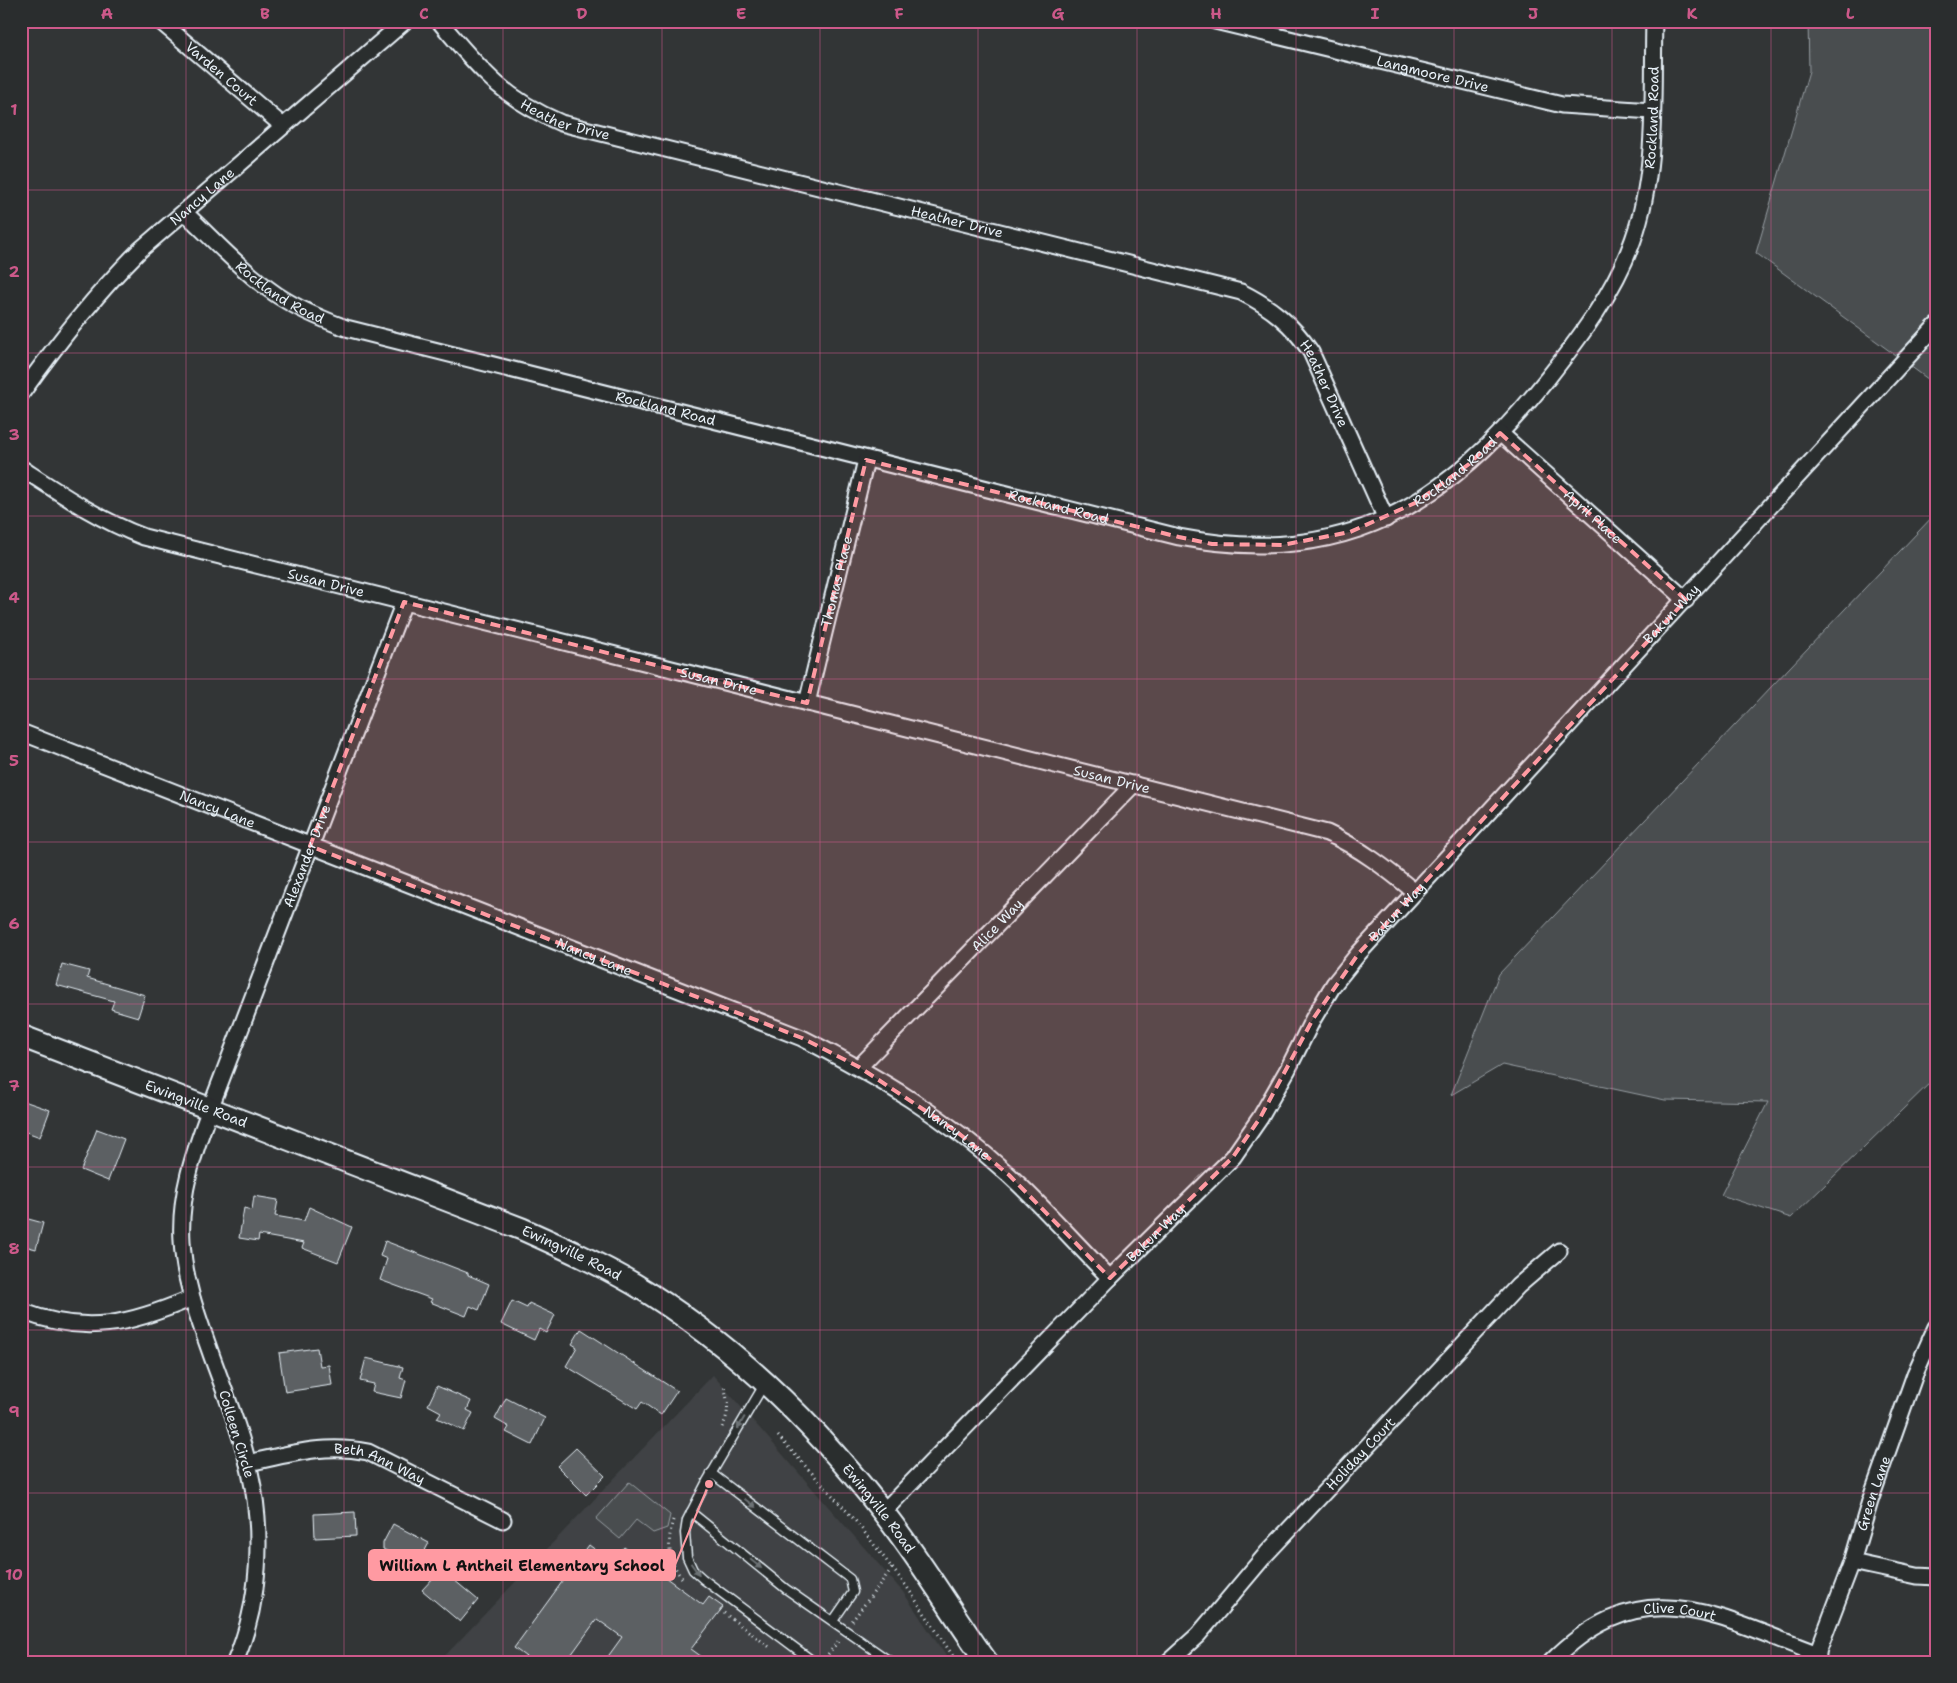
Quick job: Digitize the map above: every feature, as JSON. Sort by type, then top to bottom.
[{"type":"main road","name":"Ewingville Road","points":[[21,1036],[513,1226],[585,1257],[680,1313],[713,1337],[766,1381],[805,1420],[883,1512],[987,1662]]},
{"type":"street","name":"Varden Court","points":[[160,21],[284,126]]},
{"type":"street","name":"Nancy Lane","points":[[21,394],[67,330],[102,288],[140,250],[405,21]]},
{"type":"street","name":"Heather Drive","points":[[439,21],[487,77],[509,95],[536,112],[561,123],[1241,292],[1265,304],[1283,318],[1300,336],[1310,352],[1386,519]]},
{"type":"street","name":"Langmoore Drive","points":[[1215,21],[1273,28],[1562,105],[1652,111]]},
{"type":"street","name":"Rockland Road","points":[[184,212],[250,274],[277,295],[311,314],[346,328],[866,460],[1212,544],[1251,546],[1317,540],[1350,532],[1386,519],[1444,485],[1469,464],[1531,399],[1567,353],[1600,305],[1618,274],[1633,240],[1644,203],[1650,166],[1654,21]]},
{"type":"street","name":"Bakun Way","points":[[883,1512],[1110,1278],[1232,1157],[1260,1118],[1334,984],[1359,953],[1686,600],[1936,326]]},
{"type":"street","name":"April Place","points":[[1500,433],[1686,600]]},
{"type":"street","name":"Thomas Place","points":[[807,703],[866,460]]},
{"type":"street","name":"Susan Drive","points":[[21,468],[85,510],[114,526],[144,537],[1327,833],[1353,845],[1374,858],[1415,892]]},
{"type":"street","name":"Alexander Drive","points":[[210,1109],[404,602]]},
{"type":"street","name":"Nancy Lane","points":[[21,732],[793,1035],[858,1067],[911,1098],[956,1131],[1001,1168],[1110,1278]]},
{"type":"street","name":"Alice Way","points":[[858,1067],[1134,784]]},
{"type":"street","name":"Colleen Circle","points":[[210,1109],[188,1173],[182,1211],[183,1258],[192,1298],[248,1462],[256,1508],[258,1547],[255,1586],[249,1619],[235,1662]]},
{"type":"street","name":"Holiday Court","points":[[1168,1662],[1204,1628],[1267,1553],[1518,1286],[1559,1251]]},
{"type":"street","points":[[21,1311],[39,1318],[68,1324],[97,1326],[151,1316],[192,1298]]},
{"type":"street","name":"Green Lane","points":[[1816,1658],[1852,1562],[1870,1501],[1906,1401],[1936,1327]]},
{"type":"street","name":"Beth Ann Way","points":[[248,1462],[322,1448],[346,1448],[368,1452],[388,1460],[503,1520]]},
{"type":"street","points":[[1852,1562],[1917,1576],[1936,1577]]},
{"type":"street","name":"Clive Court","points":[[1552,1662],[1587,1630],[1606,1619],[1629,1611],[1654,1607],[1678,1607],[1703,1611],[1816,1658]]},
{"type":"lane","points":[[766,1381],[711,1474],[691,1512],[685,1532],[685,1546],[687,1557],[693,1570],[703,1580],[814,1662]]},
{"type":"lane","points":[[711,1474],[850,1579],[853,1592],[833,1621]]},
{"type":"lane","points":[[691,1512],[786,1589],[891,1662]]},
{"type":"path","points":[[778,1436],[829,1490],[892,1568],[957,1662]]},
{"type":"path","points":[[824,1662],[892,1568]]},
{"type":"path","points":[[720,1610],[774,1650]]},
{"type":"highlighted area","points":[[1500,433],[1686,600],[1359,953],[1313,1019],[1260,1118],[1233,1157],[1110,1278],[1009,1175],[956,1131],[859,1067],[802,1038],[310,846],[404,602],[807,703],[866,460],[1212,544],[1282,545],[1350,532],[1415,503],[1469,464]]},
{"type":"shaded area","points":[[1808,21],[1936,21],[1936,385],[1756,253],[1809,71]]},
{"type":"shaded area","points":[[1936,513],[1936,1077],[1791,1218],[1721,1195],[1768,1102],[1665,1100],[1502,1065],[1451,1095],[1499,974]]},
{"type":"shaded area","points":[[713,1375],[903,1592],[950,1662],[439,1662]]},
{"type":"shaded area","points":[[629,1482],[670,1515],[667,1528],[653,1533],[636,1520],[620,1539],[596,1519]]},
{"type":"building","points":[[62,964],[89,971],[87,978],[145,995],[138,1017],[111,1009],[114,1001],[56,985]]},
{"type":"building","points":[[21,1100],[50,1110],[40,1137],[21,1130]]},
{"type":"building","points":[[97,1129],[124,1139],[108,1181],[81,1170]]},
{"type":"building","points":[[254,1196],[278,1200],[275,1216],[304,1221],[309,1207],[352,1227],[338,1262],[302,1248],[304,1243],[259,1235],[258,1241],[239,1238],[244,1208],[252,1210]]},
{"type":"building","points":[[21,1217],[43,1223],[36,1249],[21,1245]]},
{"type":"building","points":[[385,1241],[468,1273],[468,1275],[489,1284],[479,1310],[470,1306],[466,1316],[430,1302],[432,1299],[380,1280],[387,1259],[380,1256]]},
{"type":"building","points":[[512,1301],[527,1308],[529,1303],[555,1315],[546,1333],[539,1329],[534,1340],[501,1324]]},
{"type":"building","points":[[581,1329],[677,1391],[661,1415],[642,1402],[637,1409],[566,1366],[577,1347],[572,1344]]},
{"type":"building","points":[[317,1348],[320,1366],[329,1365],[332,1385],[285,1392],[279,1353]]},
{"type":"building","points":[[366,1358],[403,1367],[400,1378],[406,1380],[401,1398],[372,1392],[374,1384],[360,1381]]},
{"type":"building","points":[[437,1386],[471,1401],[467,1410],[473,1413],[464,1431],[437,1418],[441,1412],[428,1405]]},
{"type":"building","points":[[506,1398],[545,1418],[532,1445],[506,1432],[509,1427],[495,1419]]},
{"type":"building","points":[[576,1448],[605,1476],[586,1495],[557,1466]]},
{"type":"building","points":[[355,1512],[356,1536],[315,1538],[314,1514]]},
{"type":"building","points":[[393,1524],[429,1543],[423,1554],[478,1600],[460,1622],[422,1590],[435,1576],[383,1549],[383,1543]]},
{"type":"building","points":[[589,1545],[613,1563],[624,1547],[703,1605],[709,1597],[723,1607],[691,1649],[709,1662],[604,1662],[622,1637],[597,1619],[566,1662],[533,1662],[514,1648]]},
{"type":"place","name":"William L Antheil Elementary School","points":[[709,1484]]}]
